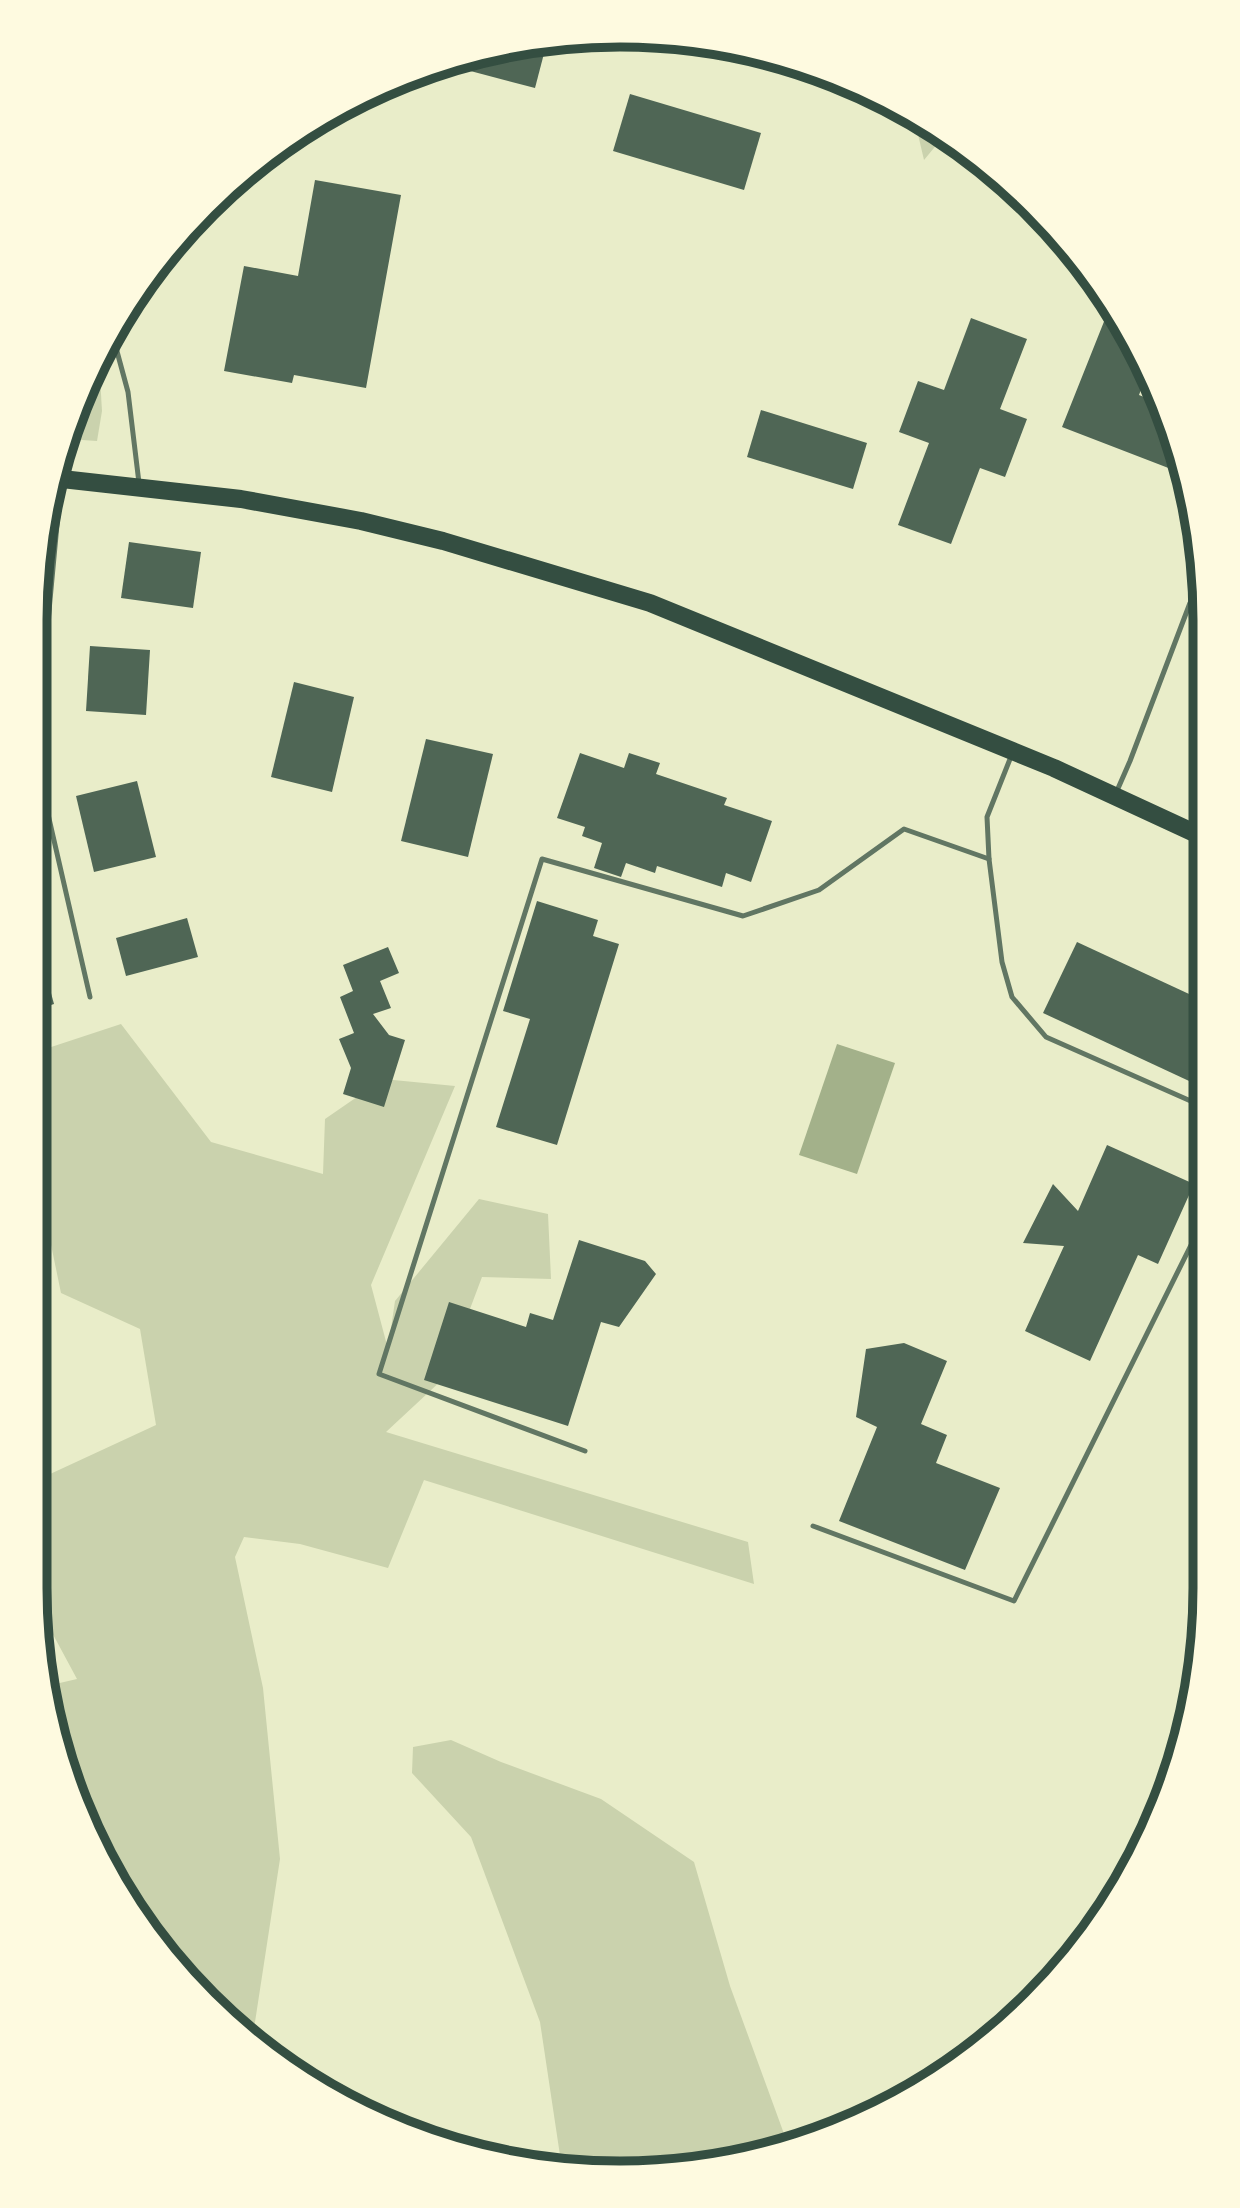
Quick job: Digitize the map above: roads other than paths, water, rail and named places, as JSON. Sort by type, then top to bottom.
[{"type":"main road","points":[[65,480],[241,499],[361,521],[443,541],[650,603],[1013,751],[1193,832]]},
{"type":"lane","points":[[116,348],[128,392],[140,486]]},
{"type":"lane","points":[[47,612],[53,537]]},
{"type":"lane","points":[[1114,796],[1190,603]]},
{"type":"lane","points":[[1013,751],[987,817],[989,859],[1002,962],[1012,997],[1046,1037],[1193,1102]]},
{"type":"lane","points":[[47,810],[90,997]]},
{"type":"lane","points":[[585,1451],[379,1374],[542,859],[743,916],[819,890],[904,829],[989,859]]},
{"type":"lane","points":[[813,1526],[1014,1601],[1193,1241]]}]
